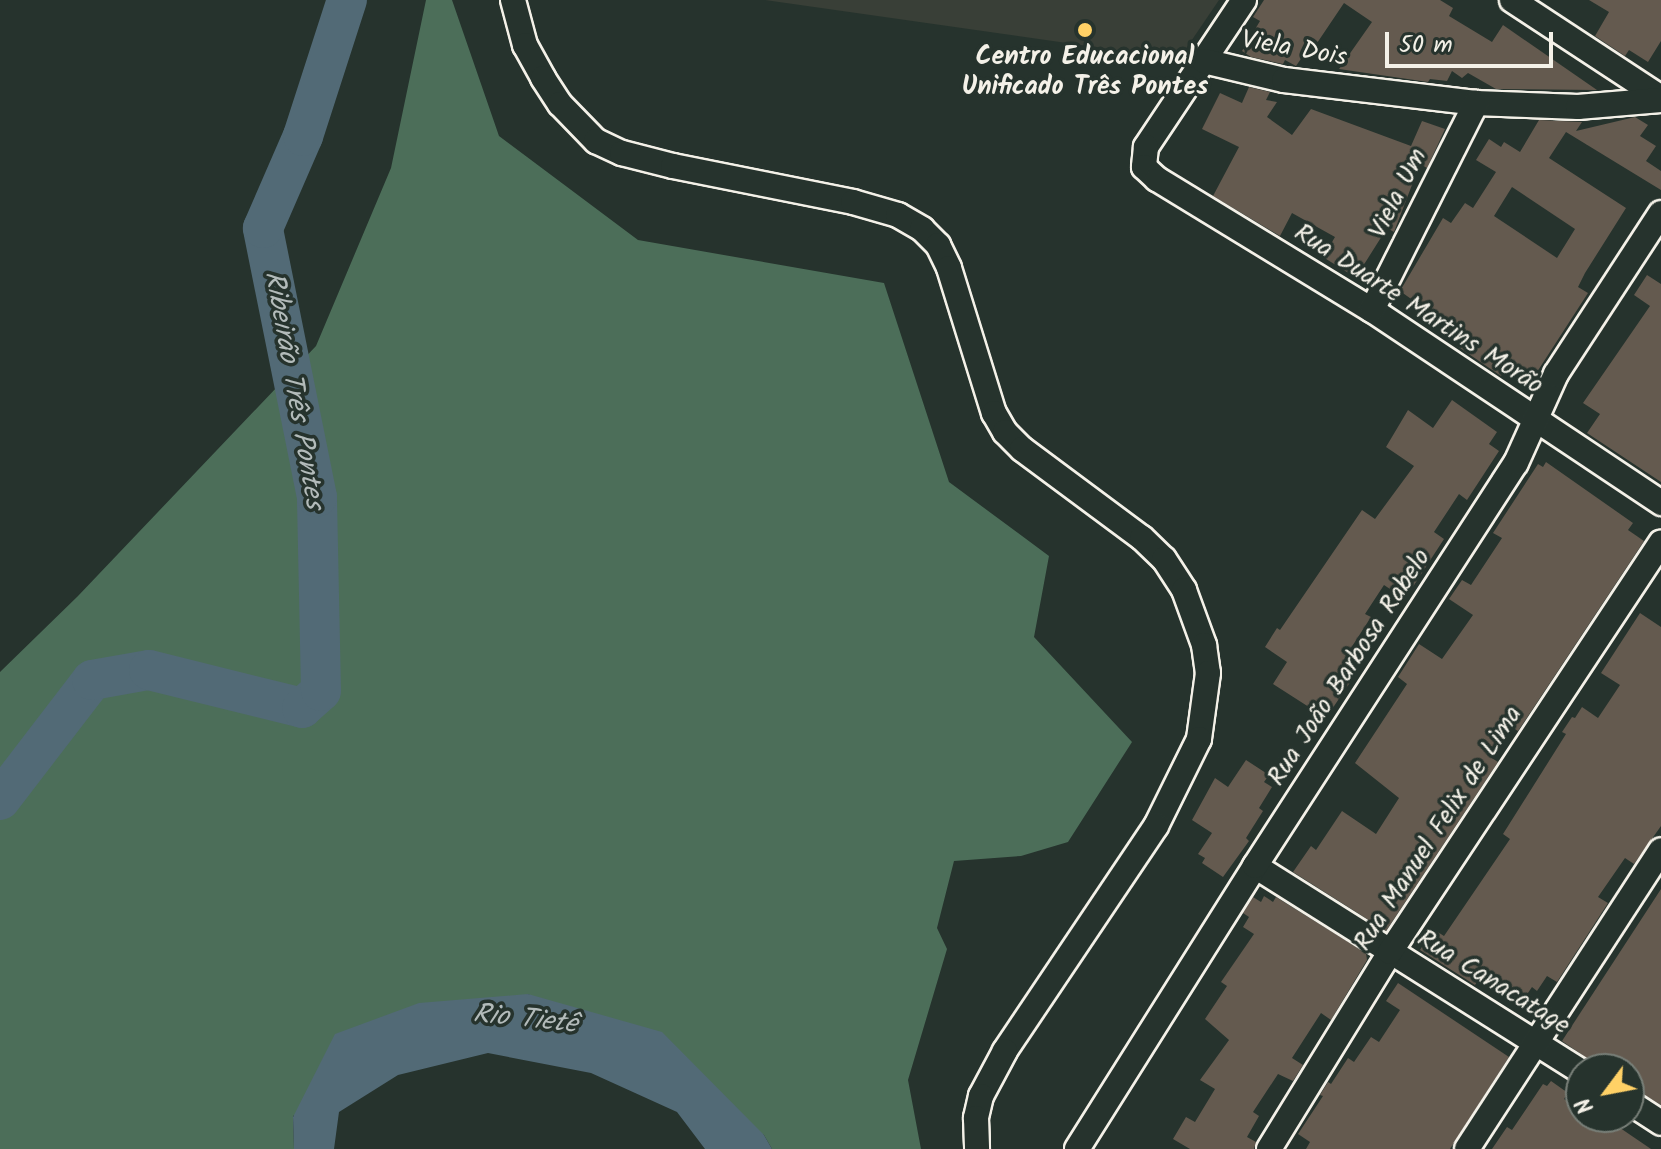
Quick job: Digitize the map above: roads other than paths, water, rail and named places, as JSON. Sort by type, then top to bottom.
[{"type":"street","points":[[513,0],[525,45],[543,78],[560,104],[596,141],[622,153],[673,166],[853,202],[898,215],[922,229],[938,245],[949,268],[994,413],[1005,432],[1022,449],[1142,538],[1164,559],[1184,590],[1204,645],[1208,673],[1199,739],[1156,826],[999,1062],[981,1096],[976,1118],[977,1149]]},
{"type":"street","points":[[1204,61],[1244,0]]},
{"type":"street","points":[[1512,0],[1661,99]]},
{"type":"street","name":"Viela Dois","points":[[1204,61],[1284,80],[1476,103],[1578,107],[1661,99]]},
{"type":"street","name":"Rua Duarte Martins Morão","points":[[1204,61],[1146,147],[1144,167],[1157,179],[1372,310],[1661,503]]},
{"type":"street","name":"Viela Um","points":[[1372,310],[1476,103]]},
{"type":"street","name":"Rua João Barbosa Rabelo","points":[[1077,1149],[1255,866],[1516,463],[1556,374],[1661,213]]},
{"type":"street","name":"Rua Manuel Felix de Lima","points":[[1269,1149],[1390,952],[1661,543]]},
{"type":"street","points":[[1467,1149],[1661,850]]},
{"type":"street","name":"Rua Canacatage","points":[[1255,866],[1565,1061]]},
{"type":"water","name":"Rio Tietê","points":[[528,994],[662,1032],[764,1135],[772,1149],[705,1149],[677,1112],[591,1073],[488,1053],[398,1075],[339,1112],[334,1149],[294,1149],[293,1117],[335,1034],[419,1003]]},
{"type":"waterway","name":"Ribeirão Três Pontes","points":[[0,800],[92,680],[149,670],[302,708],[321,691],[317,497],[263,228],[303,136],[347,0]]},
{"type":"place","name":"Centro Educacional Unificado Três Pontes","points":[[1085,30]]}]
